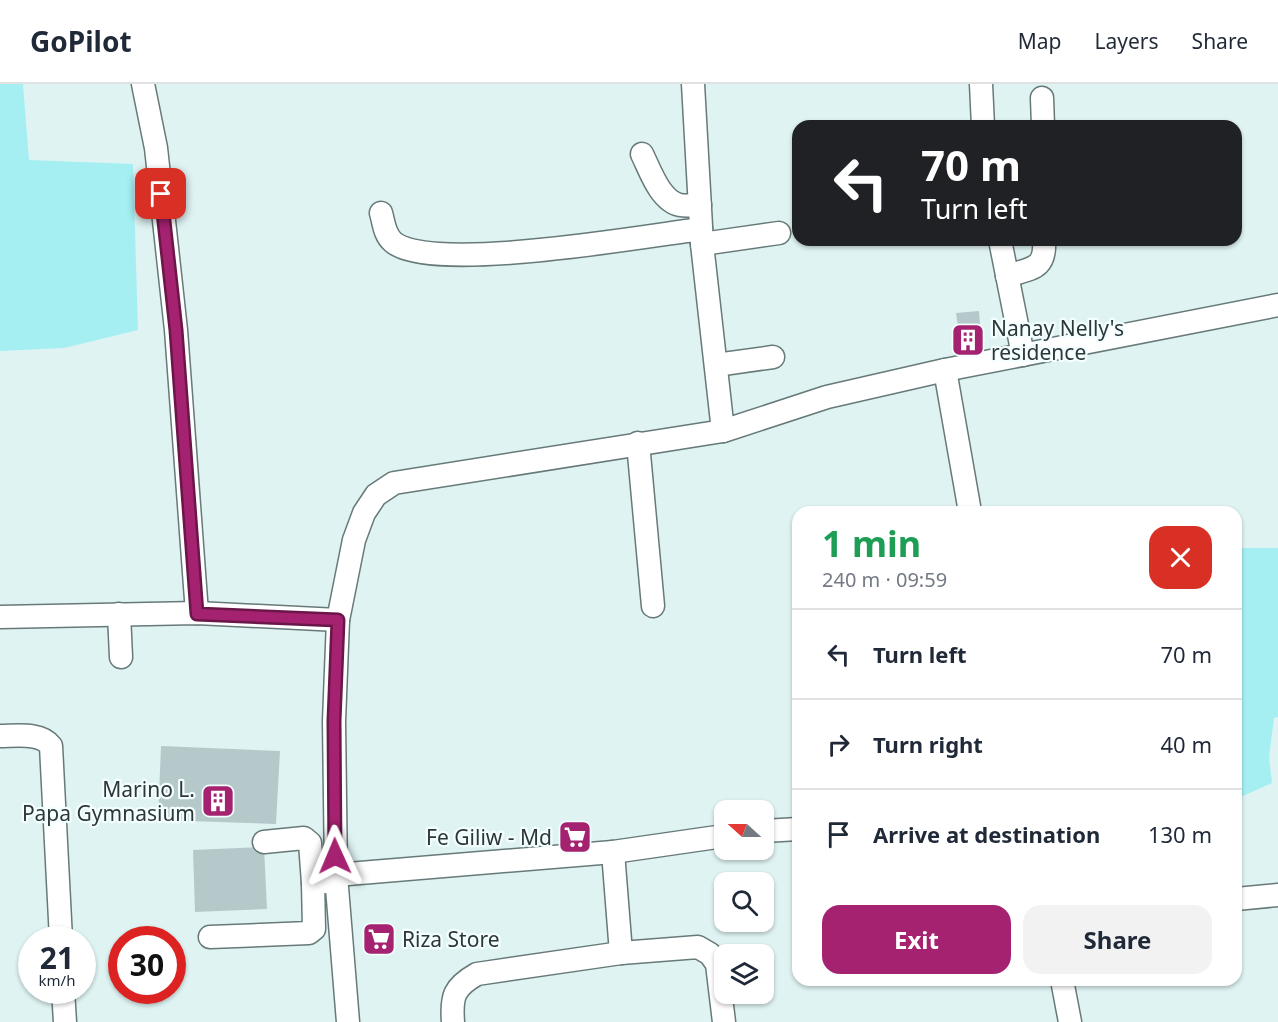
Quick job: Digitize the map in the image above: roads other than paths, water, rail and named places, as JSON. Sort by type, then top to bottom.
[{"type":"street","points":[[143,84],[156,148],[176,330],[197,614]]},
{"type":"street","points":[[693,84],[702,237],[723,431]]},
{"type":"street","points":[[981,84],[983,120]]},
{"type":"street","points":[[1042,98],[1043,120]]},
{"type":"street","points":[[642,154],[664,194],[673,202],[681,205],[700,205]]},
{"type":"street","points":[[381,213],[386,235],[394,244],[414,251],[450,256],[512,254],[702,237],[779,233]]},
{"type":"street","points":[[1001,246],[1023,355]]},
{"type":"street","points":[[1007,276],[1036,267],[1042,262],[1044,246]]},
{"type":"street","points":[[348,1022],[336,878],[334,732],[338,620],[354,540],[364,513],[376,495],[394,483],[723,431],[827,397],[945,370],[1099,338],[1278,305]]},
{"type":"street","points":[[716,365],[773,357]]},
{"type":"street","points":[[945,370],[969,506]]},
{"type":"street","points":[[638,443],[653,606]]},
{"type":"street","points":[[119,614],[121,657]]},
{"type":"street","points":[[0,617],[197,614],[338,620]]},
{"type":"street","points":[[0,736],[38,737],[46,740],[51,746],[60,926]]},
{"type":"street","points":[[774,830],[792,829]]},
{"type":"street","points":[[313,883],[336,878],[613,852],[714,837]]},
{"type":"street","points":[[210,937],[309,933],[314,929],[310,843],[304,838],[264,842]]},
{"type":"street","points":[[613,852],[621,953]]},
{"type":"street","points":[[1242,898],[1278,895]]},
{"type":"street","points":[[453,1022],[454,992],[462,982],[477,974],[621,953],[698,947],[710,954],[717,964],[724,1022]]},
{"type":"street","points":[[1063,986],[1070,1022]]},
{"type":"street","points":[[64,1004],[65,1022]]},
{"type":"place","name":"Nanay Nelly's residence","points":[[968,340]]},
{"type":"place","name":"Marino L. Papa Gymnasium","points":[[218,801]]},
{"type":"place","name":"Fe Giliw - Md","points":[[575,837]]},
{"type":"place","name":"Riza Store","points":[[379,939]]}]
